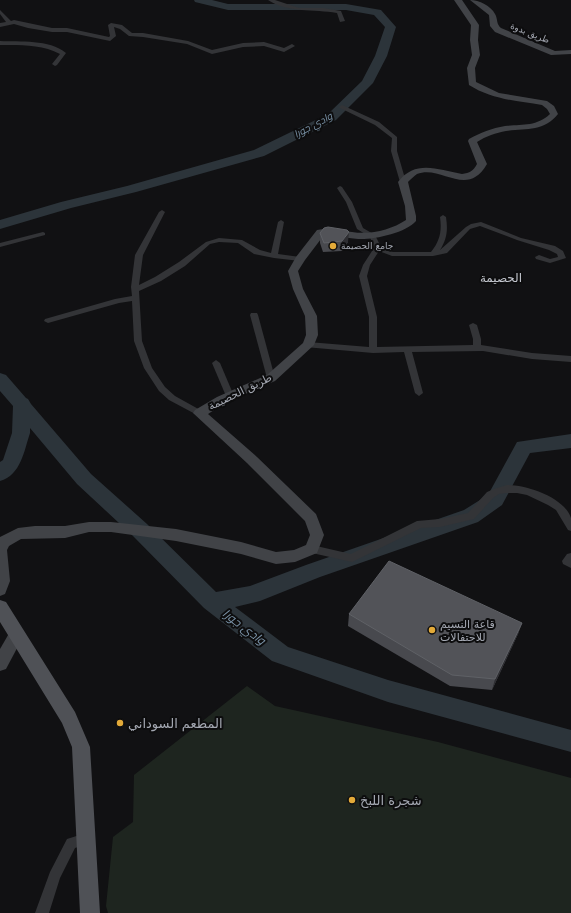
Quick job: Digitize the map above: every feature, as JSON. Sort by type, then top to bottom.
[{"type":"main road","points":[[0,607],[16,636],[69,718],[81,747],[90,913]]},
{"type":"street","points":[[270,0],[299,9],[323,9],[339,12],[342,21]]},
{"type":"street","points":[[403,182],[415,171],[426,169],[463,177],[474,176],[480,171],[482,164],[472,142],[481,135],[511,128],[521,129],[536,127],[548,121],[554,114],[544,102],[489,93],[472,83],[471,68],[476,55],[474,40],[475,25],[469,18],[468,12],[458,0]]},
{"type":"street","name":"طريق بدوة","points":[[474,0],[492,14],[494,26],[498,30],[554,53],[571,52]]},
{"type":"street","points":[[0,11],[9,22]]},
{"type":"street","points":[[0,25],[14,22],[52,30],[80,32],[110,39],[113,36],[111,25],[117,25],[125,29],[131,35],[143,35],[188,43],[212,52],[243,45],[264,44],[284,50],[292,46]]},
{"type":"street","points":[[0,43],[56,48],[62,53],[54,64]]},
{"type":"street","points":[[342,107],[370,118],[396,138],[394,151],[408,204],[412,212],[411,221],[406,225],[372,236],[357,236],[330,231],[321,232],[300,259],[293,271],[298,289],[311,316],[312,335],[308,345],[373,350],[477,348],[571,360]]},
{"type":"street","points":[[340,188],[349,202],[360,229],[372,236],[378,248],[392,254],[433,254],[444,251],[468,228],[473,225],[480,224],[519,239],[552,248],[560,253],[562,258],[550,261],[539,258]]},
{"type":"street","points":[[162,212],[139,256],[136,294],[138,341],[148,368],[162,389],[172,398],[199,413]]},
{"type":"street","points":[[433,254],[441,243],[444,234],[443,217]]},
{"type":"street","points":[[274,256],[281,222]]},
{"type":"street","points":[[0,245],[43,234]]},
{"type":"street","points":[[48,321],[118,301],[136,294],[182,264],[208,243],[213,241],[219,240],[240,242],[257,252],[274,256],[300,259]]},
{"type":"street","points":[[373,350],[375,339],[373,319],[370,298],[363,276],[368,264],[378,248]]},
{"type":"street","points":[[254,315],[271,378]]},
{"type":"street","points":[[473,325],[477,339],[477,348]]},
{"type":"street","name":"طريق الحصيمة","points":[[308,345],[271,378],[230,396],[199,413],[252,460],[311,518],[317,535],[312,549]]},
{"type":"street","points":[[407,349],[419,393]]},
{"type":"street","points":[[216,363],[230,396]]},
{"type":"street","points":[[0,590],[3,581],[0,550],[4,542],[18,534],[35,532],[65,532],[89,527],[140,530],[176,535],[241,548],[276,558],[295,556],[312,549],[352,558],[420,524],[440,523],[471,516],[490,495],[507,488],[529,492],[551,502],[558,507],[571,527]]},
{"type":"street","points":[[571,557],[567,562],[571,564]]},
{"type":"street","points":[[0,664],[16,636]]},
{"type":"street","points":[[42,913],[49,890],[64,855],[71,843],[86,839]]},
{"type":"shaded area","name":"شجرة اللبخ","points":[[247,686],[275,706],[438,742],[571,778],[571,913],[108,913],[106,906],[113,837],[133,822],[134,775]]},
{"type":"building","points":[[328,227],[347,230],[349,232],[342,241],[324,243],[320,233],[324,228]]},
{"type":"building","name":"قاعة النسيم للاحتفالات","points":[[389,561],[522,623],[495,679],[452,675],[349,614]]},
{"type":"waterway","name":"وادي جورا","points":[[0,225],[66,205],[131,189],[259,153],[332,117],[367,83],[381,56],[391,27],[377,12],[346,7],[228,7],[199,0]]},
{"type":"waterway","name":"وادي جورا","points":[[0,379],[22,405]]},
{"type":"waterway","points":[[0,474],[11,463],[21,433],[22,405]]},
{"type":"waterway","name":"وادي جورا","points":[[22,405],[84,479],[140,530],[212,602]]},
{"type":"waterway","points":[[212,602],[252,595],[313,571],[471,516],[495,500],[524,447],[571,441]]},
{"type":"waterway","name":"وادي جورا","points":[[212,602],[280,654],[388,691],[571,741]]},
{"type":"place","name":"جامع الحصيمة","points":[[333,246]]},
{"type":"place","name":"قاعة النسيم للاحتفالات","points":[[432,630]]},
{"type":"place","name":"المطعم السوداني","points":[[120,723]]},
{"type":"place","name":"شجرة اللبخ","points":[[352,800]]},
{"type":"district","name":"الحصيمة","points":[[501,278]]}]
